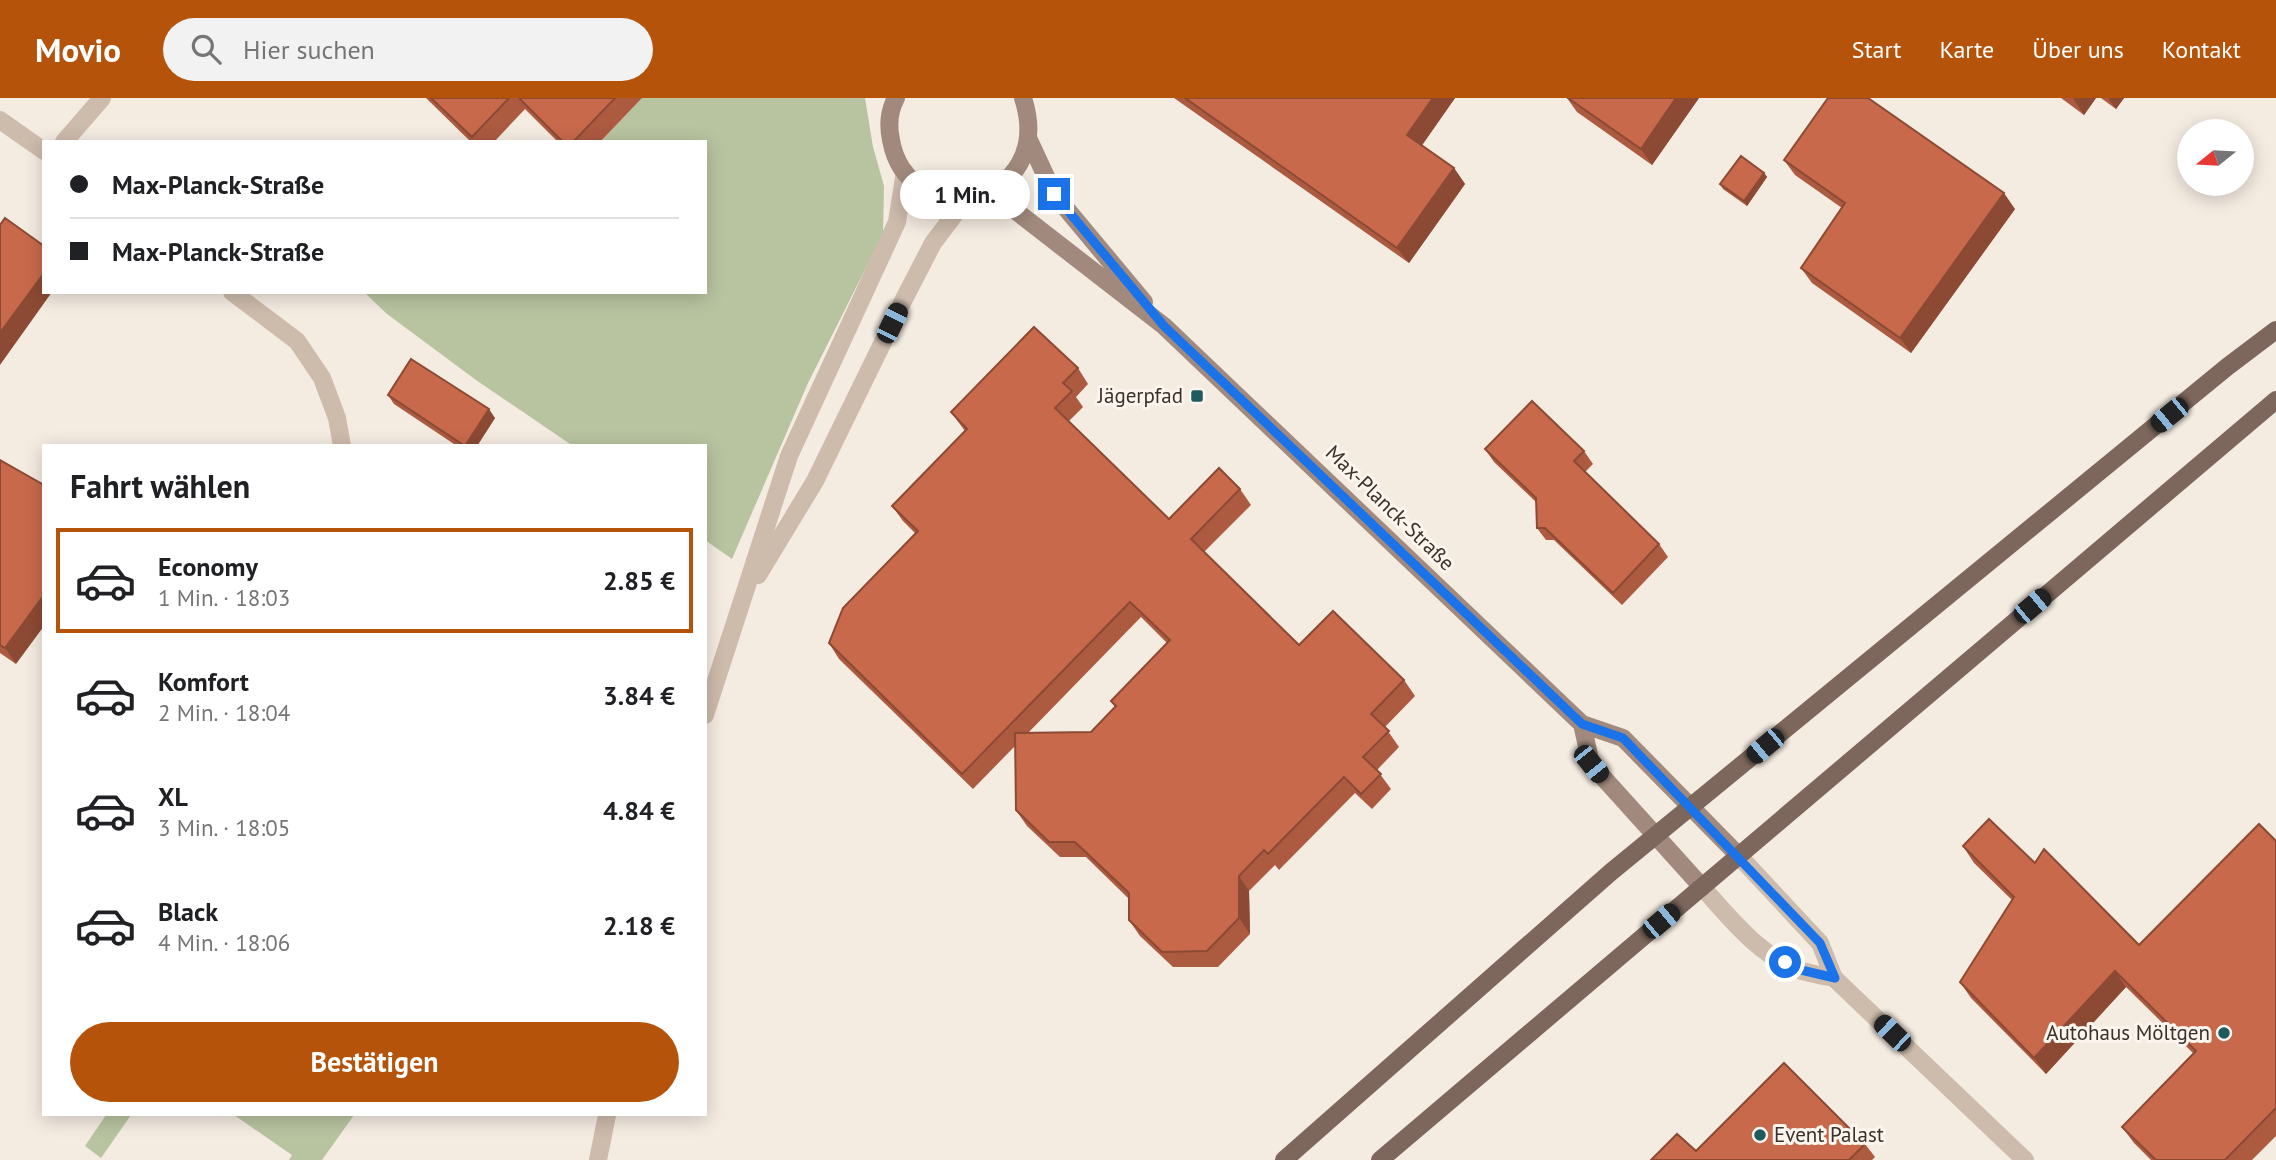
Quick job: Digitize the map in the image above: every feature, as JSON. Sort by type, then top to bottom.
[{"type":"main road","points":[[1023,98],[1029,117]]},
{"type":"main road","points":[[975,196],[1004,182],[1021,163],[1029,140],[1029,117],[1034,98]]},
{"type":"main road","points":[[892,101],[889,129],[893,152],[905,172]]},
{"type":"main road","name":"Max-Planck-Straße","points":[[1029,140],[1054,194],[1164,326]]},
{"type":"main road","name":"Max-Planck-Straße","points":[[905,172],[922,188],[943,197],[975,196],[1012,208],[1164,326],[1582,724],[1623,738],[1738,855]]},
{"type":"main road","points":[[1284,1160],[1611,872],[2276,330]]},
{"type":"main road","points":[[1380,1160],[2276,400]]},
{"type":"main road","points":[[1582,724],[1591,764],[1702,887]]},
{"type":"street","points":[[66,140],[102,98]]},
{"type":"street","points":[[0,120],[42,150]]},
{"type":"street","points":[[707,709],[789,456],[897,222],[905,172]]},
{"type":"street","points":[[742,602],[815,481],[933,243],[975,196]]},
{"type":"street","points":[[235,294],[297,341],[322,378],[337,418],[342,444]]},
{"type":"street","name":"Max-Planck-Straße","points":[[1738,855],[1820,943],[1835,978],[2025,1160]]},
{"type":"street","points":[[1702,887],[1746,936],[1770,954],[1801,970],[1835,978]]},
{"type":"street","points":[[598,1160],[607,1116]]},
{"type":"green space","points":[[642,98],[865,98],[873,147],[884,186],[883,234],[808,383],[732,559],[707,541],[707,444],[570,444],[476,380],[387,314],[366,294],[707,294],[707,140],[602,140]]},
{"type":"green space","points":[[105,1116],[130,1116],[101,1158],[85,1146]]},
{"type":"green space","points":[[235,1116],[353,1116],[322,1160],[289,1160],[292,1155]]},
{"type":"building","points":[[431,98],[509,98],[472,137]]},
{"type":"building","points":[[519,98],[615,98],[575,140],[561,140]]},
{"type":"building","points":[[1185,98],[1433,98],[1407,135],[1454,168],[1397,248]]},
{"type":"building","points":[[1568,98],[1676,98],[1641,149]]},
{"type":"building","points":[[1828,98],[1868,98],[2004,193],[1900,338],[1801,268],[1845,203],[1784,160]]},
{"type":"building","points":[[1741,156],[1764,173],[1744,201],[1720,184]]},
{"type":"building","points":[[5,218],[42,245],[42,276],[0,333],[0,225]]},
{"type":"building","points":[[1034,327],[1078,368],[1063,383],[1072,391],[1055,408],[1169,519],[1219,468],[1240,489],[1191,539],[1299,645],[1333,611],[1404,680],[1371,714],[1389,731],[1363,757],[1381,774],[1361,794],[1344,777],[1268,854],[1264,850],[1239,876],[1239,918],[1207,951],[1162,952],[1129,920],[1129,893],[1075,842],[1049,842],[1016,810],[1015,733],[1091,732],[1116,706],[1111,701],[1170,640],[1130,602],[962,774],[829,643],[843,608],[918,531],[892,506],[967,429],[951,412]]},
{"type":"building","points":[[411,359],[489,409],[466,444],[462,444],[388,395]]},
{"type":"building","points":[[1532,401],[1584,451],[1574,461],[1659,544],[1613,593],[1545,528],[1537,528],[1536,498],[1485,449]]},
{"type":"building","points":[[0,460],[42,484],[42,598],[5,648],[0,645]]},
{"type":"building","name":"Autohaus Möltgen","points":[[1989,819],[2035,863],[2044,849],[2139,945],[2259,824],[2276,841],[2276,1108],[2225,1160],[2156,1160],[2122,1127],[2196,1051],[2115,971],[2034,1058],[1960,982],[2014,897],[1963,846]]},
{"type":"building","points":[[1784,1063],[1865,1144],[1849,1160],[1651,1160],[1677,1134],[1696,1151]]},
{"type":"place","name":"Jägerpfad","points":[[1197,396]]},
{"type":"place","name":"Autohaus Möltgen","points":[[2224,1033]]},
{"type":"place","name":"Event Palast","points":[[1760,1135]]},
{"type":"route","points":[[1054,194],[1164,326],[1582,724],[1623,738],[1820,943],[1835,978],[1801,970],[1785,962]]}]
